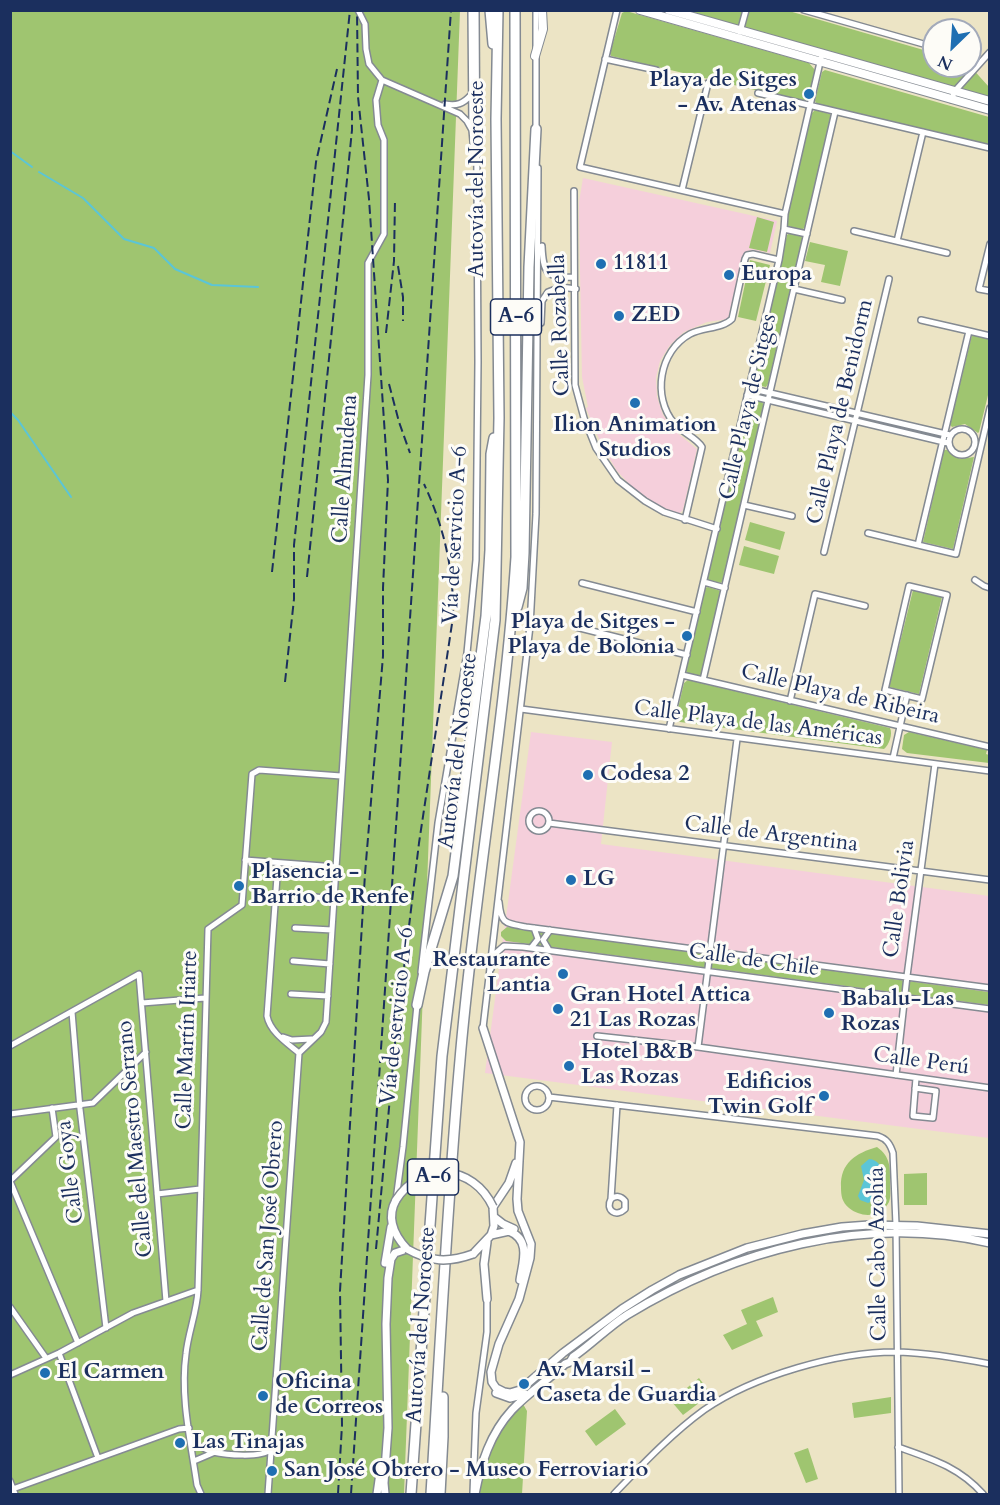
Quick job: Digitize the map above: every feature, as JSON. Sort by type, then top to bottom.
[{"type":"highway","points":[[490,10],[497,64]]},
{"type":"highway","name":"Autovía del Noroeste","points":[[411,1494],[441,1056],[495,620],[499,418],[498,10]]},
{"type":"highway","name":"Autovía del Noroeste","points":[[431,1494],[460,1060],[475,913],[512,624],[516,557],[515,10]]},
{"type":"highway","points":[[512,624],[522,588],[524,553],[529,267],[536,129]]},
{"type":"highway","points":[[417,1005],[424,972],[453,876],[486,616],[490,550],[491,454],[499,418]]},
{"type":"highway","points":[[440,1494],[443,1437],[442,1320]]},
{"type":"main road","points":[[536,56],[543,29],[542,10]]},
{"type":"main road","points":[[640,10],[739,34]]},
{"type":"main road","points":[[669,10],[739,34],[953,96],[990,110]]},
{"type":"main road","points":[[953,96],[990,101]]},
{"type":"street","points":[[358,10],[365,24],[369,64],[382,80],[460,114],[472,130]]},
{"type":"street","points":[[471,10],[472,130],[477,191]]},
{"type":"street","name":"Vía de servicio A-6","points":[[396,1200],[438,823],[468,644],[477,560],[476,10]]},
{"type":"street","points":[[536,10],[536,129],[543,266],[550,274],[559,278],[574,277]]},
{"type":"street","points":[[617,10],[580,167],[785,214]]},
{"type":"street","points":[[739,34],[746,10]]},
{"type":"street","points":[[804,10],[922,44]]},
{"type":"street","name":"Calle Playa de Sitges","points":[[669,729],[779,260],[785,214],[821,58]]},
{"type":"street","points":[[605,59],[656,70]]},
{"type":"street","points":[[953,96],[967,78]]},
{"type":"street","name":"Calle Almudena","points":[[299,1053],[321,1032],[326,1022],[368,375],[368,263],[384,234],[384,140],[378,125],[376,100],[382,80]]},
{"type":"street","points":[[682,190],[708,83]]},
{"type":"street","points":[[758,93],[990,148]]},
{"type":"street","points":[[437,103],[454,105],[464,103],[471,94]]},
{"type":"street","name":"Calle Playa de Sitges","points":[[703,680],[835,112]]},
{"type":"street","points":[[897,241],[923,132]]},
{"type":"street","points":[[539,185],[536,514],[530,626],[483,1028],[520,1142],[517,1199],[522,1225],[531,1244],[530,1258],[519,1299],[492,1366],[492,1382],[496,1388],[504,1392],[520,1390],[563,1361],[570,1362],[571,1355],[622,1309],[679,1275],[747,1248],[842,1227],[896,1225],[990,1234]]},
{"type":"street","name":"Calle Rozabella","points":[[574,191],[576,385],[584,418],[596,448],[618,480],[645,501],[685,520],[717,528]]},
{"type":"street","points":[[784,229],[807,234]]},
{"type":"street","points":[[854,231],[947,253]]},
{"type":"street","points":[[990,244],[979,289],[990,291]]},
{"type":"street","points":[[685,520],[702,447],[699,441],[684,433],[673,422],[664,408],[661,390],[662,373],[666,360],[684,337],[698,330],[726,325],[732,319],[747,255],[753,254],[779,260]]},
{"type":"street","name":"Calle Playa de Benidorm","points":[[824,552],[889,279]]},
{"type":"street","points":[[537,382],[542,301],[548,291],[561,287],[576,289]]},
{"type":"street","points":[[794,289],[842,300]]},
{"type":"street","points":[[921,320],[990,336]]},
{"type":"street","points":[[918,546],[948,434],[969,331]]},
{"type":"street","points":[[749,388],[948,434],[957,429],[966,429],[973,434],[977,445]]},
{"type":"street","points":[[747,395],[946,442],[952,451],[959,455],[968,453],[977,445]]},
{"type":"street","points":[[868,533],[956,554],[977,445],[990,408]]},
{"type":"street","points":[[977,445],[990,447]]},
{"type":"street","points":[[744,505],[792,516]]},
{"type":"street","points":[[975,580],[990,588]]},
{"type":"street","points":[[704,582],[725,588]]},
{"type":"street","points":[[582,584],[697,612]]},
{"type":"street","points":[[909,586],[946,595],[922,699],[908,695],[885,690],[909,586]]},
{"type":"street","points":[[790,701],[815,594],[865,606]]},
{"type":"street","points":[[576,627],[687,655]]},
{"type":"street","name":"Calle Playa de Ribeira","points":[[682,675],[990,747]]},
{"type":"street","points":[[893,758],[908,695]]},
{"type":"street","name":"Calle Playa de las Américas","points":[[521,709],[990,771]]},
{"type":"street","points":[[698,1047],[737,739]]},
{"type":"street","name":"Calle Bolivia","points":[[896,1075],[935,764]]},
{"type":"street","name":"Calle Martín Iriarte","points":[[201,1494],[197,1485],[185,1389],[186,1354],[198,1290],[208,929],[242,905],[251,778],[254,771],[341,776]]},
{"type":"street","name":"Calle de Argentina","points":[[549,823],[990,880]]},
{"type":"street","points":[[245,860],[336,867]]},
{"type":"street","points":[[278,863],[267,1016],[268,1023],[299,1053]]},
{"type":"street","name":"Calle de Chile","points":[[498,891],[501,917],[507,923],[990,988]]},
{"type":"street","points":[[297,895],[334,898]]},
{"type":"street","points":[[295,928],[332,930]]},
{"type":"street","points":[[531,948],[538,939],[534,928]]},
{"type":"street","points":[[549,950],[543,940],[550,930]]},
{"type":"street","name":"Calle de Chile","points":[[487,982],[496,953],[504,946],[549,950],[990,1009]]},
{"type":"street","points":[[293,961],[330,964]]},
{"type":"street","name":"Calle del Maestro Serrano","points":[[72,1012],[139,974],[166,1301]]},
{"type":"street","points":[[291,994],[328,996]]},
{"type":"street","points":[[142,1003],[205,998]]},
{"type":"street","points":[[10,1046],[72,1012]]},
{"type":"street","name":"Calle Goya","points":[[72,1012],[80,1105],[106,1328]]},
{"type":"street","points":[[279,1035],[292,1040],[314,1038]]},
{"type":"street","name":"Calle Perú","points":[[597,1036],[698,1047],[990,1088]]},
{"type":"street","points":[[10,1114],[93,1103],[146,1052]]},
{"type":"street","name":"Calle de San José Obrero","points":[[267,1494],[299,1053]]},
{"type":"street","points":[[915,1088],[936,1091],[933,1118],[913,1116],[915,1088],[916,1078]]},
{"type":"street","points":[[925,1090],[926,1079]]},
{"type":"street","points":[[535,1087],[542,1088],[549,1097],[547,1104],[537,1110],[530,1108],[525,1101],[528,1090],[535,1087]]},
{"type":"street","name":"Calle Cabo Azohía","points":[[549,1097],[878,1136],[890,1144],[893,1153],[896,1225],[898,1494]]},
{"type":"street","points":[[611,1199],[617,1105]]},
{"type":"street","points":[[52,1108],[56,1137],[10,1181],[78,1343]]},
{"type":"street","points":[[493,1207],[509,1183],[520,1152]]},
{"type":"street","points":[[407,1249],[395,1253],[390,1259],[386,1324],[388,1428],[385,1494],[376,1494],[384,1445],[385,1381],[382,1302],[392,1209],[403,1188],[426,1175],[453,1174],[466,1177],[487,1195],[493,1207],[494,1216],[484,1264],[487,1332],[476,1413],[474,1494]]},
{"type":"street","points":[[157,1194],[200,1190]]},
{"type":"street","points":[[494,1216],[503,1224],[519,1231],[527,1242],[528,1253],[524,1282]]},
{"type":"street","points":[[392,1224],[400,1242],[407,1249],[432,1260],[446,1261],[473,1254],[489,1238],[509,1231],[516,1234],[524,1244],[524,1255],[515,1298],[487,1370],[490,1385],[494,1391],[510,1398],[519,1397],[535,1389]]},
{"type":"street","points":[[571,1355],[626,1316],[691,1280],[750,1257],[807,1242],[896,1234],[952,1237],[990,1243]]},
{"type":"street","points":[[11,1374],[59,1353],[133,1313],[198,1290]]},
{"type":"street","points":[[10,1306],[46,1358]]},
{"type":"street","points":[[614,1494],[652,1455],[704,1411],[762,1379],[820,1362],[880,1352],[944,1355],[990,1364]]},
{"type":"street","points":[[59,1353],[98,1458]]},
{"type":"street","points":[[474,1494],[488,1447],[499,1426],[513,1409],[563,1361]]},
{"type":"street","points":[[10,1481],[13,1491],[179,1429],[189,1428]]},
{"type":"street","points":[[191,1442],[215,1452],[256,1455],[266,1454],[270,1450]]},
{"type":"street","points":[[898,1447],[944,1463],[971,1480],[983,1494]]},
{"type":"street","points":[[194,1461],[215,1452]]},
{"type":"street","points":[[256,1455],[266,1458],[269,1462]]},
{"type":"shaded area","points":[[583,178],[777,221],[770,253],[747,251],[742,258],[728,319],[707,322],[684,332],[670,345],[660,361],[656,378],[657,397],[663,415],[675,431],[697,449],[683,510],[679,514],[657,505],[632,487],[617,471],[602,446],[586,408],[588,407],[582,377],[579,217]]},
{"type":"shaded area","points":[[531,732],[612,742],[601,844],[989,896],[989,1138],[485,1073]]},
{"type":"green space","points":[[10,11],[460,11],[404,1494],[11,1494]]},
{"type":"green space","points":[[626,11],[809,63],[815,70],[808,100],[806,102],[611,56],[622,13]]},
{"type":"green space","points":[[686,11],[789,11],[922,50],[922,78]]},
{"type":"green space","points":[[825,70],[989,117],[989,145],[817,104],[815,101],[822,72]]},
{"type":"green space","points":[[922,78],[981,78],[989,87],[989,97]]},
{"type":"green space","points":[[815,110],[830,114],[831,118],[805,227],[802,230],[788,226],[785,222],[812,113]]},
{"type":"green space","points":[[757,217],[774,222],[767,252],[749,248]]},
{"type":"green space","points":[[790,233],[801,236],[803,239],[768,384],[766,387],[755,385],[787,235]]},
{"type":"green space","points":[[810,242],[848,251],[840,286],[821,282],[825,265],[805,261]]},
{"type":"green space","points":[[750,260],[770,265],[756,321],[738,317]]},
{"type":"green space","points":[[972,335],[989,339],[989,391],[978,433],[965,424],[952,427],[950,425]]},
{"type":"green space","points":[[752,400],[762,402],[764,405],[723,580],[721,583],[709,581],[707,578],[749,402]]},
{"type":"green space","points":[[944,450],[960,459],[974,457],[953,549],[923,542]]},
{"type":"green space","points":[[750,522],[785,532],[780,550],[745,540]]},
{"type":"green space","points":[[744,546],[779,556],[774,574],[739,565]]},
{"type":"green space","points":[[705,588],[721,591],[701,675],[698,677],[686,671]]},
{"type":"green space","points":[[913,590],[942,597],[919,694],[889,687]]},
{"type":"green space","points":[[688,680],[890,728],[890,739],[884,749],[680,722],[676,717],[684,683]]},
{"type":"green space","points":[[909,732],[987,750],[989,763],[907,753],[902,749],[904,735]]},
{"type":"green space","points":[[507,927],[989,992],[989,1005],[506,941],[501,936],[501,932]]},
{"type":"green space","points":[[877,1147],[889,1163],[890,1200],[876,1214],[859,1214],[849,1208],[842,1199],[843,1171],[856,1156]]},
{"type":"green space","points":[[927,1173],[927,1205],[904,1205],[904,1174]]},
{"type":"green space","points":[[773,1297],[778,1312],[756,1321],[763,1336],[732,1350],[723,1335],[747,1324],[741,1310]]},
{"type":"green space","points":[[699,1378],[711,1394],[683,1415],[671,1401]]},
{"type":"green space","points":[[891,1397],[891,1413],[854,1418],[852,1403]]},
{"type":"green space","points":[[523,1404],[527,1411],[522,1494],[478,1494],[498,1435]]},
{"type":"green space","points":[[615,1409],[626,1424],[596,1446],[585,1431]]},
{"type":"green space","points":[[808,1448],[818,1479],[806,1483],[794,1453]]},
{"type":"water","points":[[869,1159],[879,1164],[882,1180],[879,1198],[868,1203],[860,1200],[858,1196],[864,1180],[861,1166]]},
{"type":"waterway","points":[[10,151],[32,167]]},
{"type":"waterway","points":[[39,172],[83,198],[124,239],[154,248],[175,269],[212,285],[258,287]]},
{"type":"waterway","points":[[10,412],[18,420],[71,497]]},
{"type":"railway","points":[[285,682],[294,599],[294,545],[350,10]]},
{"type":"railway","points":[[338,1494],[342,1425],[340,1291],[365,874],[383,656],[383,588],[388,480],[369,199],[358,97],[357,10]]},
{"type":"railway","points":[[351,1494],[451,10]]},
{"type":"railway","points":[[272,572],[316,162],[337,69]]},
{"type":"railway","points":[[307,577],[352,130],[352,111]]},
{"type":"railway","points":[[386,333],[394,261],[395,199]]},
{"type":"railway","points":[[398,266],[403,297],[403,321]]},
{"type":"railway","points":[[389,384],[410,453]]},
{"type":"railway","points":[[376,1249],[395,1043],[419,843],[453,617],[450,566],[437,516],[424,484]]},
{"type":"place","name":"Playa de Sitges - Av. Atenas","points":[[809,94]]},
{"type":"place","name":"11811","points":[[601,264]]},
{"type":"place","name":"Europa","points":[[729,275]]},
{"type":"place","name":"ZED","points":[[619,316]]},
{"type":"place","name":"Ilion Animation Studios","points":[[635,403]]},
{"type":"place","name":"Playa de Sitges - Playa de Bolonia","points":[[687,636]]},
{"type":"place","name":"Codesa 2","points":[[588,775]]},
{"type":"place","name":"LG","points":[[571,880]]},
{"type":"place","name":"Plasencia - Barrio de Renfe","points":[[239,886]]},
{"type":"place","name":"Restaurante Lantia","points":[[563,974]]},
{"type":"place","name":"Gran Hotel Attica 21 Las Rozas","points":[[558,1009]]},
{"type":"place","name":"Babalu-Las Rozas","points":[[829,1013]]},
{"type":"place","name":"Hotel B&B Las Rozas","points":[[569,1066]]},
{"type":"place","name":"Edificios Twin Golf","points":[[824,1096]]},
{"type":"place","name":"El Carmen","points":[[45,1373]]},
{"type":"place","name":"Av. Marsil - Caseta de Guardia","points":[[524,1384]]},
{"type":"place","name":"Oficina de Correos","points":[[263,1396]]},
{"type":"place","name":"Las Tinajas","points":[[180,1443]]},
{"type":"place","name":"San José Obrero - Museo Ferroviario","points":[[272,1471]]}]
